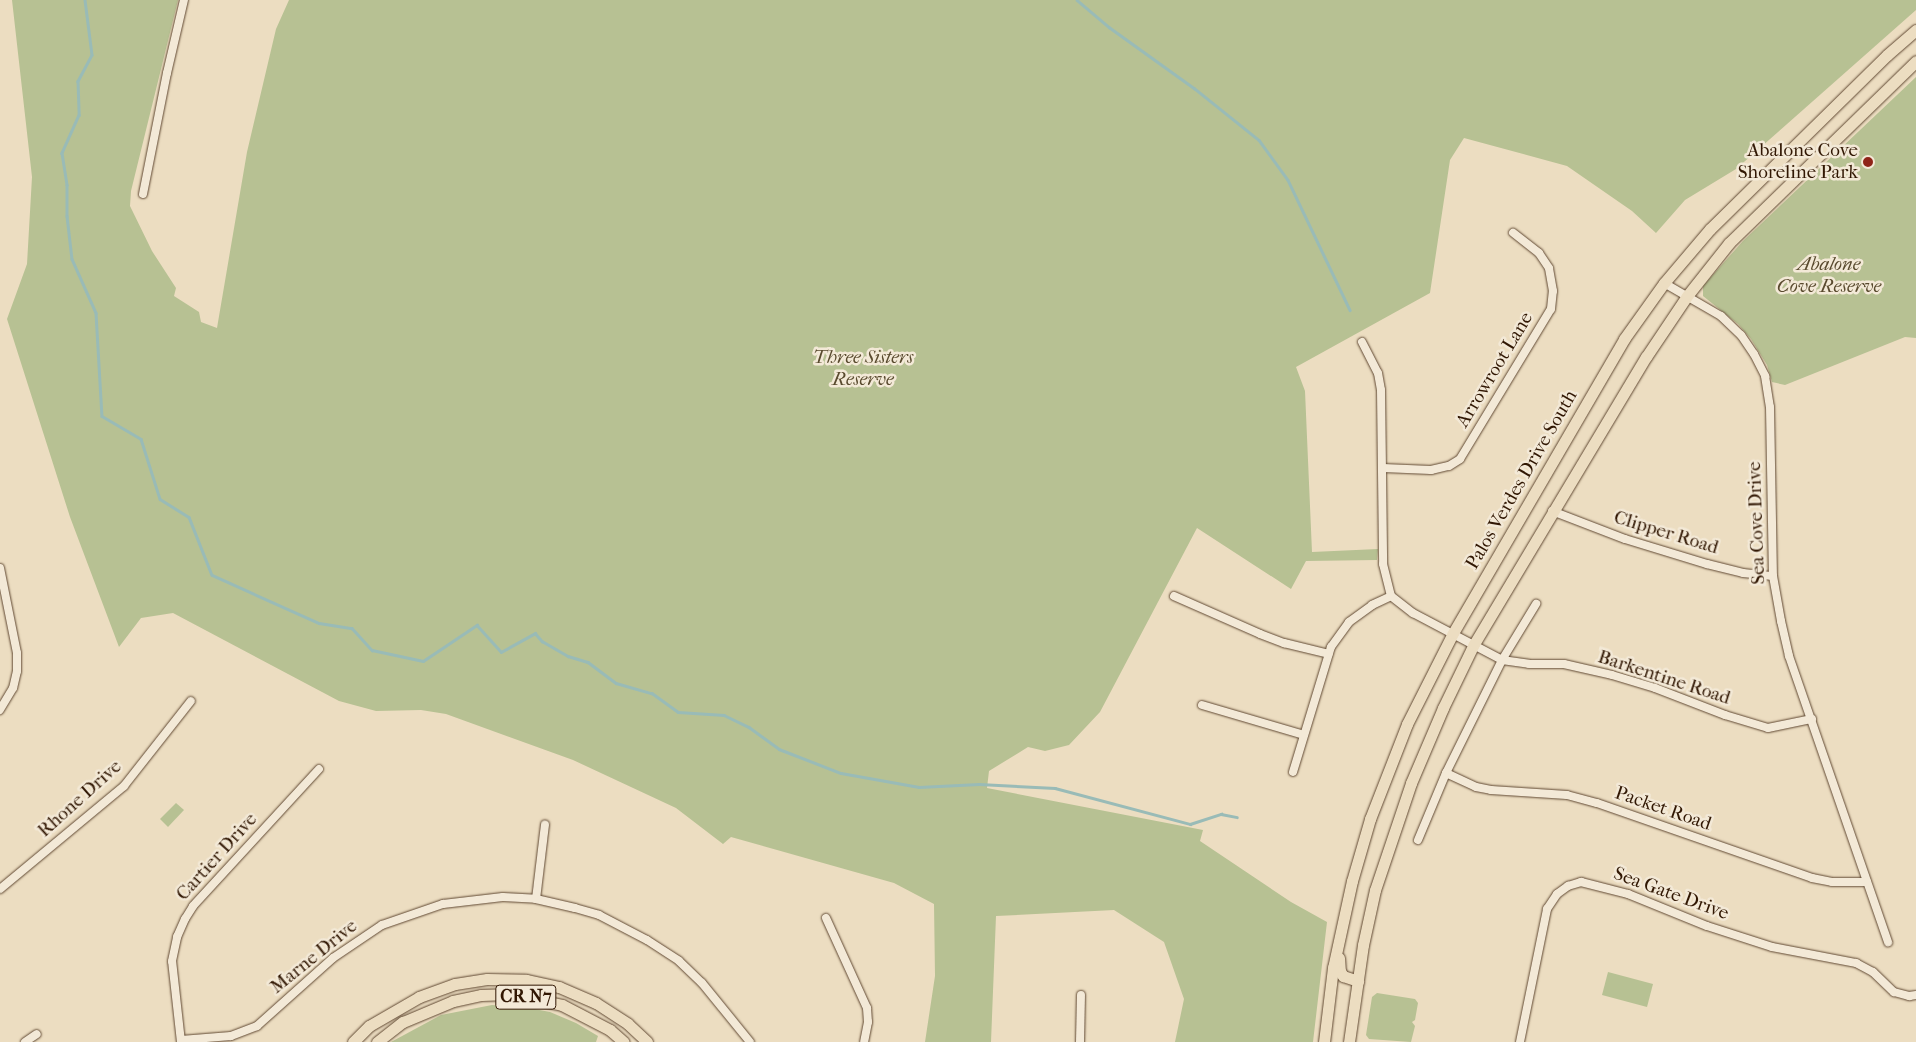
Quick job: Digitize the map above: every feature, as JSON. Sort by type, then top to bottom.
[{"type":"main road","name":"Palos Verdes Drive South","points":[[1324,1042],[1333,968],[1345,914],[1370,819],[1400,741],[1453,633],[1624,339],[1664,283],[1710,229],[1880,62],[1916,30]]},
{"type":"main road","points":[[1349,1042],[1375,890],[1411,784],[1442,708],[1474,644],[1646,357],[1687,296],[1729,243],[1916,61]]},
{"type":"main road","points":[[1345,914],[1339,959],[1340,970],[1348,979],[1358,981]]},
{"type":"main road","name":"CR N7","points":[[353,1042],[369,1026],[412,1001],[455,984],[487,979],[526,980],[559,987],[596,1002],[628,1024],[647,1042]]},
{"type":"main road","points":[[420,1014],[419,1009],[422,1003],[461,989],[468,982]]},
{"type":"main road","name":"CR N7","points":[[376,1042],[402,1022],[453,1001],[482,995],[510,994],[562,1005],[594,1020],[624,1042]]},
{"type":"street","points":[[143,194],[167,73],[184,0]]},
{"type":"street","name":"Arrowroot Lane","points":[[1383,468],[1431,470],[1449,466],[1460,459],[1551,309],[1553,291],[1549,268],[1540,253],[1513,233]]},
{"type":"street","name":"Sea Cove Drive","points":[[1664,283],[1721,316],[1741,336],[1754,354],[1765,376],[1770,407],[1773,576],[1789,656],[1888,942]]},
{"type":"street","points":[[1293,772],[1331,646],[1349,622],[1372,605],[1391,596],[1383,564],[1381,390],[1378,373],[1362,342]]},
{"type":"street","name":"Clipper Road","points":[[1552,512],[1625,540],[1707,564],[1743,573],[1773,576]]},
{"type":"street","points":[[0,568],[2,592],[17,653],[17,671],[13,688],[0,710]]},
{"type":"street","points":[[1174,596],[1260,634],[1329,654]]},
{"type":"street","name":"Barkentine Road","points":[[1391,596],[1413,613],[1502,660],[1529,664],[1564,664],[1612,675],[1655,688],[1724,715],[1768,728],[1812,719]]},
{"type":"street","points":[[1418,840],[1446,773],[1502,660],[1536,604]]},
{"type":"street","name":"Rhone Drive","points":[[0,888],[124,786],[191,701]]},
{"type":"street","points":[[1202,705],[1304,735]]},
{"type":"street","name":"Cartier Drive","points":[[181,1041],[172,961],[177,937],[185,919],[193,906],[319,769]]},
{"type":"street","name":"Packet Road","points":[[1446,773],[1476,786],[1491,790],[1567,795],[1589,801],[1812,878],[1832,882],[1866,882]]},
{"type":"street","points":[[536,899],[545,825]]},
{"type":"street","name":"Sea Gate Drive","points":[[1520,1042],[1548,909],[1557,894],[1568,886],[1581,882],[1628,894],[1707,926],[1772,947],[1856,963],[1873,972],[1894,992],[1901,995],[1916,995]]},
{"type":"street","name":"Marne Drive","points":[[181,1041],[231,1036],[257,1026],[332,958],[382,925],[443,904],[503,897],[536,899],[598,915],[647,940],[679,961],[725,1008],[750,1042]]},
{"type":"street","points":[[826,918],[868,1008],[868,1022],[864,1042]]},
{"type":"street","points":[[1080,1042],[1081,996]]},
{"type":"street","points":[[25,1042],[37,1034]]},
{"type":"green space","name":"Three Sisters Reserve","points":[[12,0],[178,0],[131,191],[130,206],[152,251],[176,288],[174,296],[199,312],[201,322],[217,328],[247,152],[276,29],[289,0],[1916,0],[1916,10],[1736,169],[1685,200],[1656,233],[1632,211],[1567,166],[1464,138],[1450,160],[1430,293],[1296,367],[1305,391],[1312,552],[1378,549],[1377,560],[1306,561],[1291,589],[1197,528],[1100,712],[1069,745],[1045,751],[1028,747],[989,771],[987,788],[1203,830],[1200,841],[1291,902],[1327,922],[1313,1042],[1175,1042],[1184,999],[1164,942],[1114,910],[996,916],[991,1042],[925,1042],[935,976],[934,904],[894,883],[731,837],[723,844],[676,808],[573,760],[446,714],[421,710],[376,711],[339,701],[173,613],[141,618],[119,647],[70,517],[7,319],[27,264],[32,177]]},
{"type":"green space","name":"Abalone Cove Reserve","points":[[1916,77],[1916,338],[1905,337],[1785,385],[1772,382],[1767,365],[1751,339],[1738,324],[1703,296],[1703,286],[1743,241]]},
{"type":"green space","points":[[176,803],[184,810],[168,827],[160,819]]},
{"type":"green space","points":[[1608,972],[1653,984],[1647,1007],[1602,995]]},
{"type":"green space","points":[[1377,993],[1415,999],[1418,1003],[1415,1020],[1412,1022],[1415,1026],[1411,1042],[1369,1039],[1366,1035],[1372,997]]},
{"type":"green space","points":[[492,1005],[524,1007],[550,1012],[576,1023],[598,1036],[596,1042],[391,1042],[441,1015]]},
{"type":"waterway","points":[[85,0],[92,55],[78,81],[79,115],[62,153],[67,185],[67,216],[72,259],[96,313],[102,416],[141,439],[160,499],[189,517],[212,575],[319,623],[352,628],[372,650],[423,661],[477,625],[501,652],[535,633],[542,641],[568,656],[588,662],[616,683],[652,693],[678,712],[724,715],[749,727],[779,749],[841,773],[919,787],[979,784],[1055,788],[1190,824],[1221,814],[1237,817]]},
{"type":"waterway","points":[[1077,0],[1109,27],[1194,88],[1259,140],[1288,180],[1350,310]]},
{"type":"place","name":"Abalone Cove Shoreline Park","points":[[1868,162]]}]
